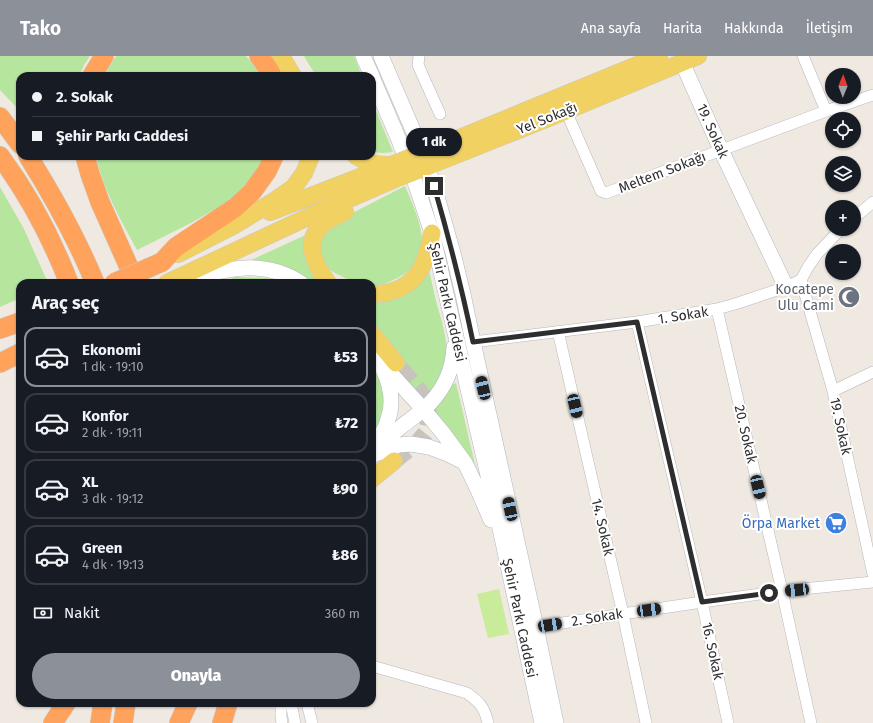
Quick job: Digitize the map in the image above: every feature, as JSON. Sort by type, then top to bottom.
[{"type":"highway","points":[[94,72],[104,56]]},
{"type":"highway","points":[[259,56],[270,72]]},
{"type":"highway","points":[[0,118],[16,139]]},
{"type":"highway","points":[[0,156],[18,183],[38,218],[67,279]]},
{"type":"highway","points":[[30,160],[55,201],[93,279]]},
{"type":"highway","points":[[86,160],[100,202],[134,279]]},
{"type":"highway","points":[[123,279],[162,262],[176,247],[236,207],[252,192],[267,171],[272,160]]},
{"type":"highway","points":[[87,264],[97,279]]},
{"type":"highway","points":[[0,330],[16,324]]},
{"type":"highway","points":[[0,353],[16,347]]},
{"type":"highway","points":[[0,363],[16,355]]},
{"type":"highway","points":[[53,723],[63,707]]},
{"type":"highway","points":[[100,723],[102,707]]},
{"type":"highway","points":[[123,723],[125,707]]},
{"type":"highway","points":[[180,723],[186,707]]},
{"type":"highway","points":[[222,723],[227,707]]},
{"type":"main road","points":[[281,56],[291,72]]},
{"type":"main road","points":[[294,56],[303,72]]},
{"type":"main road","name":"Şehir Parkı Caddesi","points":[[363,56],[370,72]]},
{"type":"main road","name":"Şehir Parkı Caddesi","points":[[381,56],[418,142],[434,186],[455,260],[556,723]]},
{"type":"main road","name":"Yel Sokağı","points":[[393,172],[462,145],[659,56]]},
{"type":"main road","name":"Yel Sokağı","points":[[462,145],[566,111],[687,58]]},
{"type":"main road","name":"19. Sokak","points":[[687,58],[721,150],[786,287]]},
{"type":"main road","name":"Şehir Parkı Caddesi","points":[[376,86],[414,179],[432,233],[507,559],[542,723]]},
{"type":"main road","points":[[162,262],[233,226],[274,201],[294,187],[304,173],[309,160]]},
{"type":"main road","points":[[363,160],[393,172]]},
{"type":"main road","points":[[233,226],[393,172]]},
{"type":"main road","points":[[326,279],[318,268],[313,256],[312,245],[316,232],[326,222],[354,207],[393,172]]},
{"type":"main road","points":[[176,279],[310,216],[393,172]]},
{"type":"main road","points":[[376,294],[391,292],[410,283],[423,266],[427,256],[432,233]]},
{"type":"main road","points":[[191,279],[238,268],[258,268],[278,272],[293,279]]},
{"type":"main road","points":[[376,448],[423,410],[440,392],[452,365],[454,345],[453,324]]},
{"type":"main road","points":[[376,339],[396,363]]},
{"type":"main road","points":[[376,356],[443,433],[465,463],[507,559]]},
{"type":"main road","points":[[376,356],[386,376],[390,390],[391,403],[389,417],[376,444]]},
{"type":"main road","points":[[376,454],[399,445],[410,444],[429,447],[448,454],[465,463]]},
{"type":"main road","points":[[376,476],[394,461]]},
{"type":"street","points":[[419,56],[418,65],[440,114]]},
{"type":"street","points":[[803,56],[826,111]]},
{"type":"street","name":"Meltem Sokağı","points":[[566,111],[600,191],[606,193],[873,95]]},
{"type":"street","points":[[861,212],[873,202]]},
{"type":"street","points":[[801,280],[808,266],[817,254],[834,236]]},
{"type":"street","name":"1. Sokak","points":[[473,342],[637,322],[717,310],[786,287],[801,280]]},
{"type":"street","name":"19. Sokak","points":[[801,280],[833,391],[870,542],[873,574]]},
{"type":"street","name":"20. Sokak","points":[[717,310],[811,723]]},
{"type":"street","name":"16. Sokak","points":[[637,322],[702,602],[728,723]]},
{"type":"street","name":"14. Sokak","points":[[558,332],[646,723]]},
{"type":"street","points":[[833,391],[873,372]]},
{"type":"street","name":"2. Sokak","points":[[536,627],[782,591],[873,582]]},
{"type":"street","points":[[376,667],[466,693],[479,702],[485,712],[488,723]]},
{"type":"street","points":[[282,707],[282,723]]},
{"type":"street","points":[[292,707],[296,723]]},
{"type":"street","points":[[308,707],[312,723]]},
{"type":"green space","points":[[0,56],[90,56],[81,72],[16,72],[16,107],[0,90]]},
{"type":"green space","points":[[116,56],[246,56],[259,72],[107,72]]},
{"type":"green space","points":[[304,56],[354,56],[360,72],[314,72]]},
{"type":"green space","points":[[376,111],[393,152],[376,152]]},
{"type":"green space","points":[[97,160],[262,160],[254,174],[237,194],[224,204],[189,224],[137,250],[108,193]]},
{"type":"green space","points":[[405,186],[419,222],[422,246],[419,257],[412,267],[401,276],[383,284],[376,285],[376,279],[347,279],[333,272],[324,265],[319,243],[331,224]]},
{"type":"green space","points":[[0,187],[24,229],[46,279],[16,279],[16,300],[0,307]]},
{"type":"green space","points":[[308,234],[306,252],[309,269],[315,279],[307,279],[268,263],[251,260]]},
{"type":"green space","points":[[429,271],[445,334],[447,349],[445,363],[438,378],[433,388],[423,400],[394,368],[400,357],[376,329],[376,298]]},
{"type":"green space","points":[[235,277],[270,279],[231,279]]},
{"type":"green space","points":[[376,372],[383,387],[384,408],[381,424],[376,431]]},
{"type":"green space","points":[[456,383],[476,469],[433,411],[453,384]]},
{"type":"green space","points":[[499,589],[509,634],[488,638],[477,594]]},
{"type":"tunnel","points":[[394,461],[420,440],[427,431],[429,420],[427,403],[421,393],[396,363]]},
{"type":"place","name":"Kocatepe Ulu Cami","points":[[849,297]]},
{"type":"place","name":"Örpa Market","points":[[836,523]]},
{"type":"route","points":[[434,186],[453,253],[473,342],[637,322],[702,602],[769,593]]}]
